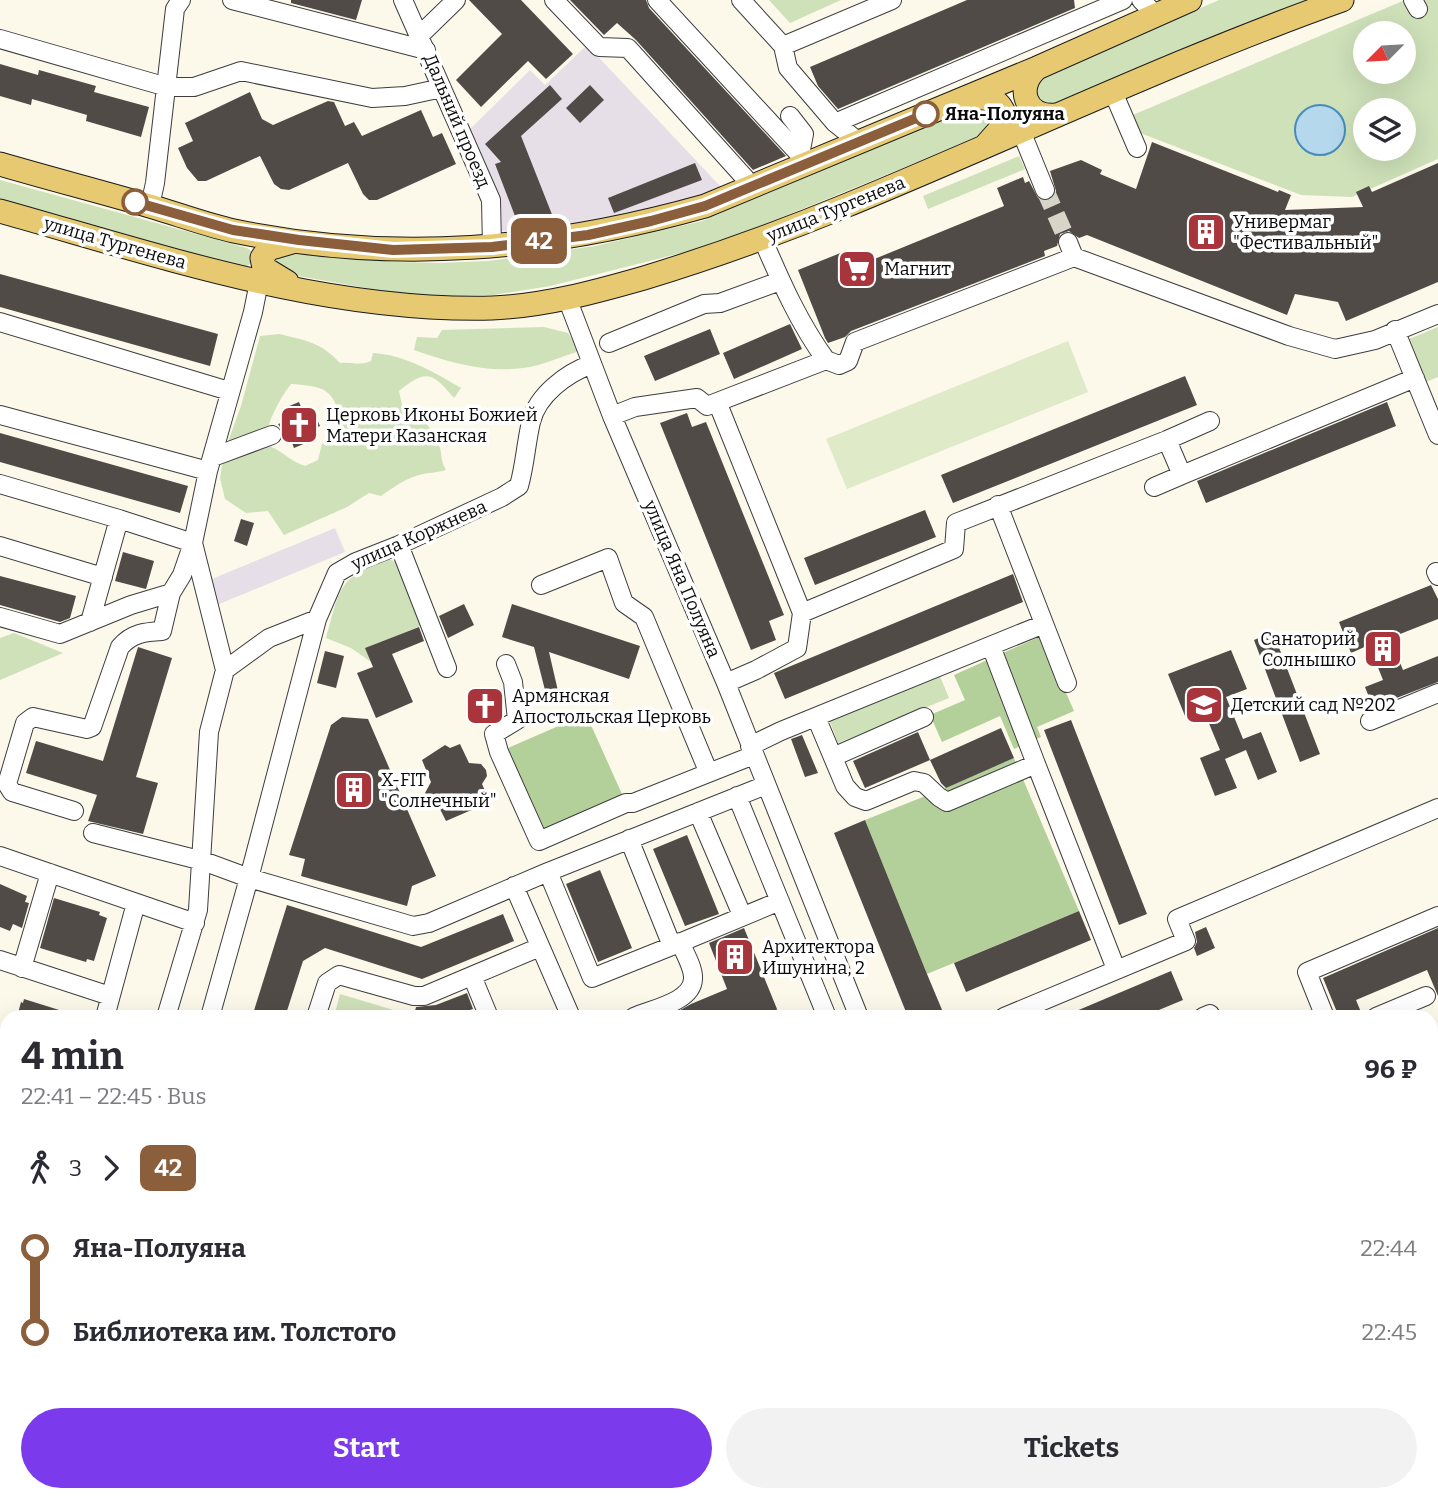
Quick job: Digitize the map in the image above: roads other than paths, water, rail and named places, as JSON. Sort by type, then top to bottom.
[{"type":"main road","points":[[0,164],[233,230],[299,240],[393,250],[492,247],[588,235],[705,206],[750,187],[803,159],[859,142],[1037,68],[1148,8],[1190,0]]},
{"type":"main road","name":"улица Тургенева","points":[[0,211],[229,275],[270,273],[305,291],[391,306],[494,308],[567,298],[692,264],[763,240],[1273,24],[1342,0]]},
{"type":"main road","points":[[1037,68],[1026,81],[1026,97],[1039,113],[1056,115]]},
{"type":"main road","points":[[960,100],[990,98],[1004,113],[1002,127],[981,149]]},
{"type":"main road","points":[[229,275],[250,271],[258,261],[256,249],[233,230]]},
{"type":"main road","points":[[261,272],[264,253],[268,249],[299,240]]},
{"type":"street","points":[[150,206],[175,9],[181,0]]},
{"type":"street","points":[[232,0],[423,43],[456,0]]},
{"type":"street","name":"Дальний проезд","points":[[403,0],[491,200],[492,247]]},
{"type":"street","points":[[554,0],[599,47],[628,48],[745,178],[750,187]]},
{"type":"street","points":[[657,0],[803,159]]},
{"type":"street","points":[[741,0],[783,46],[788,68],[841,118],[859,142]]},
{"type":"street","points":[[783,46],[892,0]]},
{"type":"street","points":[[841,118],[1123,0]]},
{"type":"street","points":[[0,39],[167,87],[194,87],[241,71],[372,98],[405,96],[442,88]]},
{"type":"street","points":[[1113,92],[1137,148]]},
{"type":"street","points":[[790,116],[804,134],[803,159]]},
{"type":"street","points":[[1021,131],[1045,190]]},
{"type":"street","points":[[763,240],[780,281],[811,340],[827,360],[839,365],[848,362],[855,342],[1071,250],[1289,336],[1335,349],[1375,340],[1438,314]]},
{"type":"street","points":[[74,811],[8,789],[7,783],[24,723],[33,717],[87,729],[92,727],[96,723],[120,647],[135,634],[162,631],[171,593],[182,575],[193,543],[210,464],[253,312],[261,272]]},
{"type":"street","points":[[609,343],[704,304],[720,303],[780,281]]},
{"type":"street","name":"улица Яна Полуяна","points":[[567,298],[612,416],[726,683],[850,1010]]},
{"type":"street","points":[[0,322],[229,391]]},
{"type":"street","points":[[1395,331],[1438,435]]},
{"type":"street","points":[[612,416],[635,407],[697,398],[707,406],[718,404],[827,360]]},
{"type":"street","name":"улица Коржнева","points":[[212,1010],[317,619],[337,573],[502,497],[519,486],[525,466],[531,419],[536,410],[547,393],[575,370],[592,364]]},
{"type":"street","points":[[1154,487],[1415,378]]},
{"type":"street","points":[[718,404],[802,613],[797,648],[726,683]]},
{"type":"street","points":[[0,415],[210,464],[272,435]]},
{"type":"street","points":[[802,613],[954,549],[956,523],[1210,421]]},
{"type":"street","points":[[1167,439],[1182,475]]},
{"type":"street","points":[[0,484],[193,543]]},
{"type":"street","points":[[998,505],[1067,683]]},
{"type":"street","points":[[90,622],[119,519]]},
{"type":"street","points":[[168,1010],[195,923],[203,861],[209,732],[225,670],[193,543]]},
{"type":"street","points":[[399,545],[447,668]]},
{"type":"street","points":[[0,546],[103,577]]},
{"type":"street","points":[[541,585],[608,558],[624,603],[644,617],[708,771]]},
{"type":"street","points":[[0,617],[60,634],[131,605],[171,593]]},
{"type":"street","points":[[225,670],[269,638],[317,619]]},
{"type":"street","points":[[506,664],[513,682],[517,720],[494,734],[499,752],[539,842],[626,803],[633,803],[708,771],[816,717],[1044,624]]},
{"type":"street","points":[[991,646],[1116,969]]},
{"type":"street","points":[[1370,720],[1438,693]]},
{"type":"street","points":[[816,717],[845,786],[855,797],[866,801],[914,781],[924,783],[947,802],[1036,764]]},
{"type":"street","points":[[833,757],[924,718]]},
{"type":"street","points":[[93,833],[203,861],[249,878],[413,926],[429,923],[548,872],[766,785]]},
{"type":"street","points":[[737,796],[824,1010]]},
{"type":"street","points":[[1020,1010],[1186,941],[1177,919],[1438,808]]},
{"type":"street","points":[[698,812],[742,915]]},
{"type":"street","points":[[629,839],[676,944],[694,976],[691,988],[684,996],[651,1010]]},
{"type":"street","points":[[0,856],[195,923]]},
{"type":"street","points":[[548,872],[592,978],[780,901]]},
{"type":"street","points":[[22,968],[50,873]]},
{"type":"street","points":[[514,886],[567,1010]]},
{"type":"street","points":[[106,1010],[136,903]]},
{"type":"street","points":[[1322,1010],[1307,972],[1438,916]]},
{"type":"street","points":[[318,1010],[327,983],[339,975],[414,996],[424,996],[540,947]]},
{"type":"street","points":[[0,960],[110,996]]},
{"type":"street","points":[[472,976],[486,1010]]},
{"type":"street","points":[[1393,1010],[1426,996]]},
{"type":"water","points":[[1320,105],[1338,112],[1345,130],[1338,148],[1320,155],[1302,148],[1295,130],[1302,112]]},
{"type":"tunnel","points":[[1045,190],[1068,242]]},
{"type":"place","name":"Яна-Полуяна","points":[[926,114]]},
{"type":"place","name":"Универмаг \"Фестивальный\"","points":[[1206,232]]},
{"type":"place","name":"Магнит","points":[[857,269]]},
{"type":"place","name":"Церковь Иконы Божией Матери Казанская","points":[[299,425]]},
{"type":"place","name":"Санаторий Солнышко","points":[[1383,649]]},
{"type":"place","name":"Детский сад №202","points":[[1204,705]]},
{"type":"place","name":"Армянская Апостольская Церковь","points":[[485,706]]},
{"type":"place","name":"X-FIT \"Солнечный\"","points":[[354,790]]},
{"type":"place","name":"Архитектора Ишунина, 2","points":[[735,957]]}]
